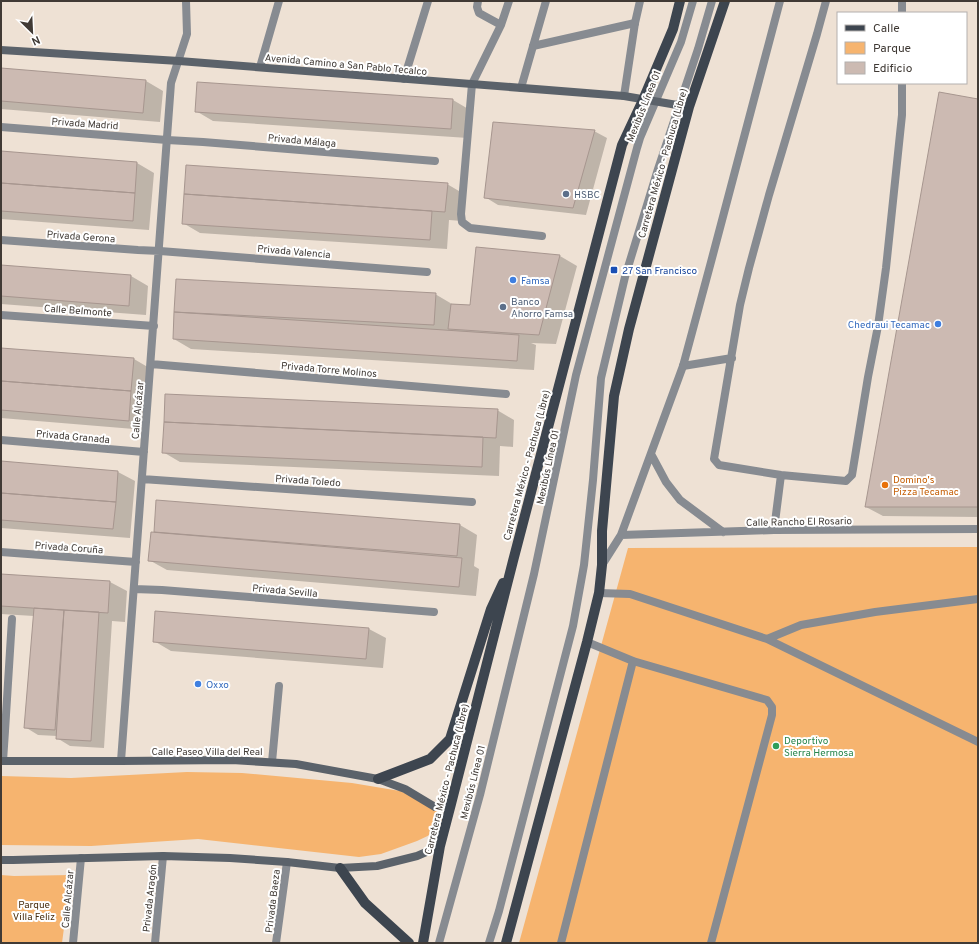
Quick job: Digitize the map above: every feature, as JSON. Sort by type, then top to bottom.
[{"type":"main road","name":"Carretera México - Pachuca (Libre)","points":[[422,943],[440,846],[622,145],[673,29],[680,1]]},
{"type":"main road","name":"Carretera México - Pachuca (Libre)","points":[[506,943],[599,593],[602,565],[602,531],[614,396],[629,329],[684,106],[725,1]]},
{"type":"main road","points":[[378,779],[430,759],[450,739],[490,609],[513,561]]},
{"type":"main road","points":[[340,868],[365,903],[409,943]]},
{"type":"street","name":"Calle Alcázar","points":[[121,762],[160,251],[171,83],[187,34],[186,1]]},
{"type":"street","points":[[260,67],[279,1]]},
{"type":"street","points":[[404,79],[428,1]]},
{"type":"street","points":[[478,1],[477,7],[480,13],[501,25]]},
{"type":"street","points":[[508,1],[501,25],[472,84],[461,214],[462,222],[470,228],[542,236]]},
{"type":"street","points":[[520,88],[546,1]]},
{"type":"street","points":[[624,96],[635,23],[640,1]]},
{"type":"street","name":"Mexibús Línea 01","points":[[439,943],[480,795],[534,574],[576,375],[640,138],[681,42],[693,1]]},
{"type":"street","points":[[489,943],[499,911],[573,626],[584,565],[593,480],[601,378],[625,277],[658,169],[684,106],[712,1]]},
{"type":"street","points":[[602,565],[621,535],[683,366],[780,1]]},
{"type":"street","points":[[826,1],[754,249],[740,305],[714,459],[719,465],[781,475],[846,481],[852,475],[858,433],[878,326],[886,268],[902,114],[902,84]]},
{"type":"street","points":[[902,1],[902,12]]},
{"type":"street","points":[[533,46],[635,23]]},
{"type":"street","name":"Avenida Camino a San Pablo Tecalco","points":[[1,50],[179,61],[624,96],[684,106]]},
{"type":"street","name":"Privada Madrid","points":[[1,127],[168,140]]},
{"type":"street","name":"Privada Málaga","points":[[168,140],[435,161]]},
{"type":"street","name":"Privada Gerona","points":[[1,240],[160,251]]},
{"type":"street","name":"Privada Valencia","points":[[160,251],[428,272]]},
{"type":"street","name":"Calle Belmonte","points":[[1,315],[154,326]]},
{"type":"street","points":[[683,366],[732,358]]},
{"type":"street","name":"Privada Torre Molinos","points":[[151,364],[506,394]]},
{"type":"street","name":"Privada Granada","points":[[1,440],[144,452]]},
{"type":"street","points":[[651,454],[666,482],[680,500],[723,532]]},
{"type":"street","points":[[774,530],[781,475]]},
{"type":"street","name":"Privada Toledo","points":[[142,479],[472,502]]},
{"type":"street","name":"Calle Rancho El Rosario","points":[[621,535],[774,530],[978,529]]},
{"type":"street","name":"Privada Coruña","points":[[1,552],[136,562]]},
{"type":"street","name":"Privada Sevilla","points":[[134,589],[434,612]]},
{"type":"street","points":[[599,593],[630,594],[767,639],[978,742]]},
{"type":"street","points":[[767,639],[801,625],[875,612],[978,599]]},
{"type":"street","points":[[2,761],[6,731],[12,618]]},
{"type":"street","points":[[587,642],[633,661],[767,700],[772,707],[772,715],[711,943]]},
{"type":"street","points":[[561,943],[633,661]]},
{"type":"street","points":[[272,762],[279,686]]},
{"type":"street","name":"Calle Paseo Villa del Real","points":[[2,761],[121,762],[232,760],[296,764],[378,779],[405,789],[435,808],[451,804]]},
{"type":"street","points":[[1,860],[163,856],[230,858],[340,868],[378,866],[417,856],[440,846]]},
{"type":"street","name":"Privada Aragón","points":[[155,943],[163,856]]},
{"type":"street","name":"Calle Alcázar","points":[[73,943],[81,858]]},
{"type":"street","name":"Privada Baeza","points":[[276,943],[287,862]]},
{"type":"green space","name":"Deportivo Sierra Hermosa","points":[[978,547],[978,943],[519,943],[628,548]]},
{"type":"green space","points":[[187,772],[242,773],[352,783],[400,791],[432,805],[444,822],[436,832],[417,841],[381,854],[359,857],[198,839],[91,846],[1,845],[1,776],[71,778]]},
{"type":"green space","name":"Parque Villa Feliz","points":[[1,875],[71,875],[62,943],[1,943]]},
{"type":"building","points":[[1,68],[146,80],[143,113],[1,101]]},
{"type":"building","points":[[197,82],[453,99],[451,129],[195,112]]},
{"type":"building","name":"Chedraui Tecamac","points":[[939,92],[978,99],[978,507],[865,507]]},
{"type":"building","points":[[493,122],[595,130],[573,208],[484,198]]},
{"type":"building","points":[[1,151],[137,162],[135,193],[1,183]]},
{"type":"building","points":[[186,165],[448,183],[445,212],[184,194]]},
{"type":"building","points":[[1,183],[135,193],[133,221],[1,211]]},
{"type":"building","points":[[184,194],[432,211],[430,240],[182,224]]},
{"type":"building","name":"Famsa","points":[[476,247],[560,255],[539,335],[448,329],[451,304],[470,305]]},
{"type":"building","points":[[1,265],[131,275],[129,306],[1,296]]},
{"type":"building","points":[[176,279],[436,293],[434,325],[174,312]]},
{"type":"building","points":[[174,312],[519,335],[517,361],[173,339]]},
{"type":"building","points":[[1,348],[134,358],[131,391],[1,381]]},
{"type":"building","points":[[1,381],[131,391],[129,421],[1,410]]},
{"type":"building","points":[[165,394],[498,409],[496,438],[164,422]]},
{"type":"building","points":[[164,422],[483,437],[482,467],[162,453]]},
{"type":"building","points":[[1,461],[118,471],[116,502],[1,493]]},
{"type":"building","points":[[1,493],[116,502],[113,529],[1,520]]},
{"type":"building","points":[[156,500],[460,524],[457,556],[154,532]]},
{"type":"building","points":[[151,532],[462,558],[459,587],[148,561]]},
{"type":"building","points":[[1,574],[110,581],[108,613],[1,606]]},
{"type":"building","points":[[34,608],[64,610],[55,730],[24,728]]},
{"type":"building","points":[[64,610],[99,612],[91,741],[56,739]]},
{"type":"building","points":[[155,611],[369,628],[366,659],[153,642]]},
{"type":"place","name":"HSBC","points":[[566,194]]},
{"type":"place","name":"27 San Francisco","points":[[614,270]]},
{"type":"place","name":"Famsa","points":[[513,280]]},
{"type":"place","name":"Banco Ahorro Famsa","points":[[503,307]]},
{"type":"place","name":"Chedraui Tecamac","points":[[938,324]]},
{"type":"place","name":"Domino's Pizza Tecamac","points":[[885,485]]},
{"type":"place","name":"Oxxo","points":[[198,684]]},
{"type":"place","name":"Deportivo Sierra Hermosa","points":[[776,746]]}]
